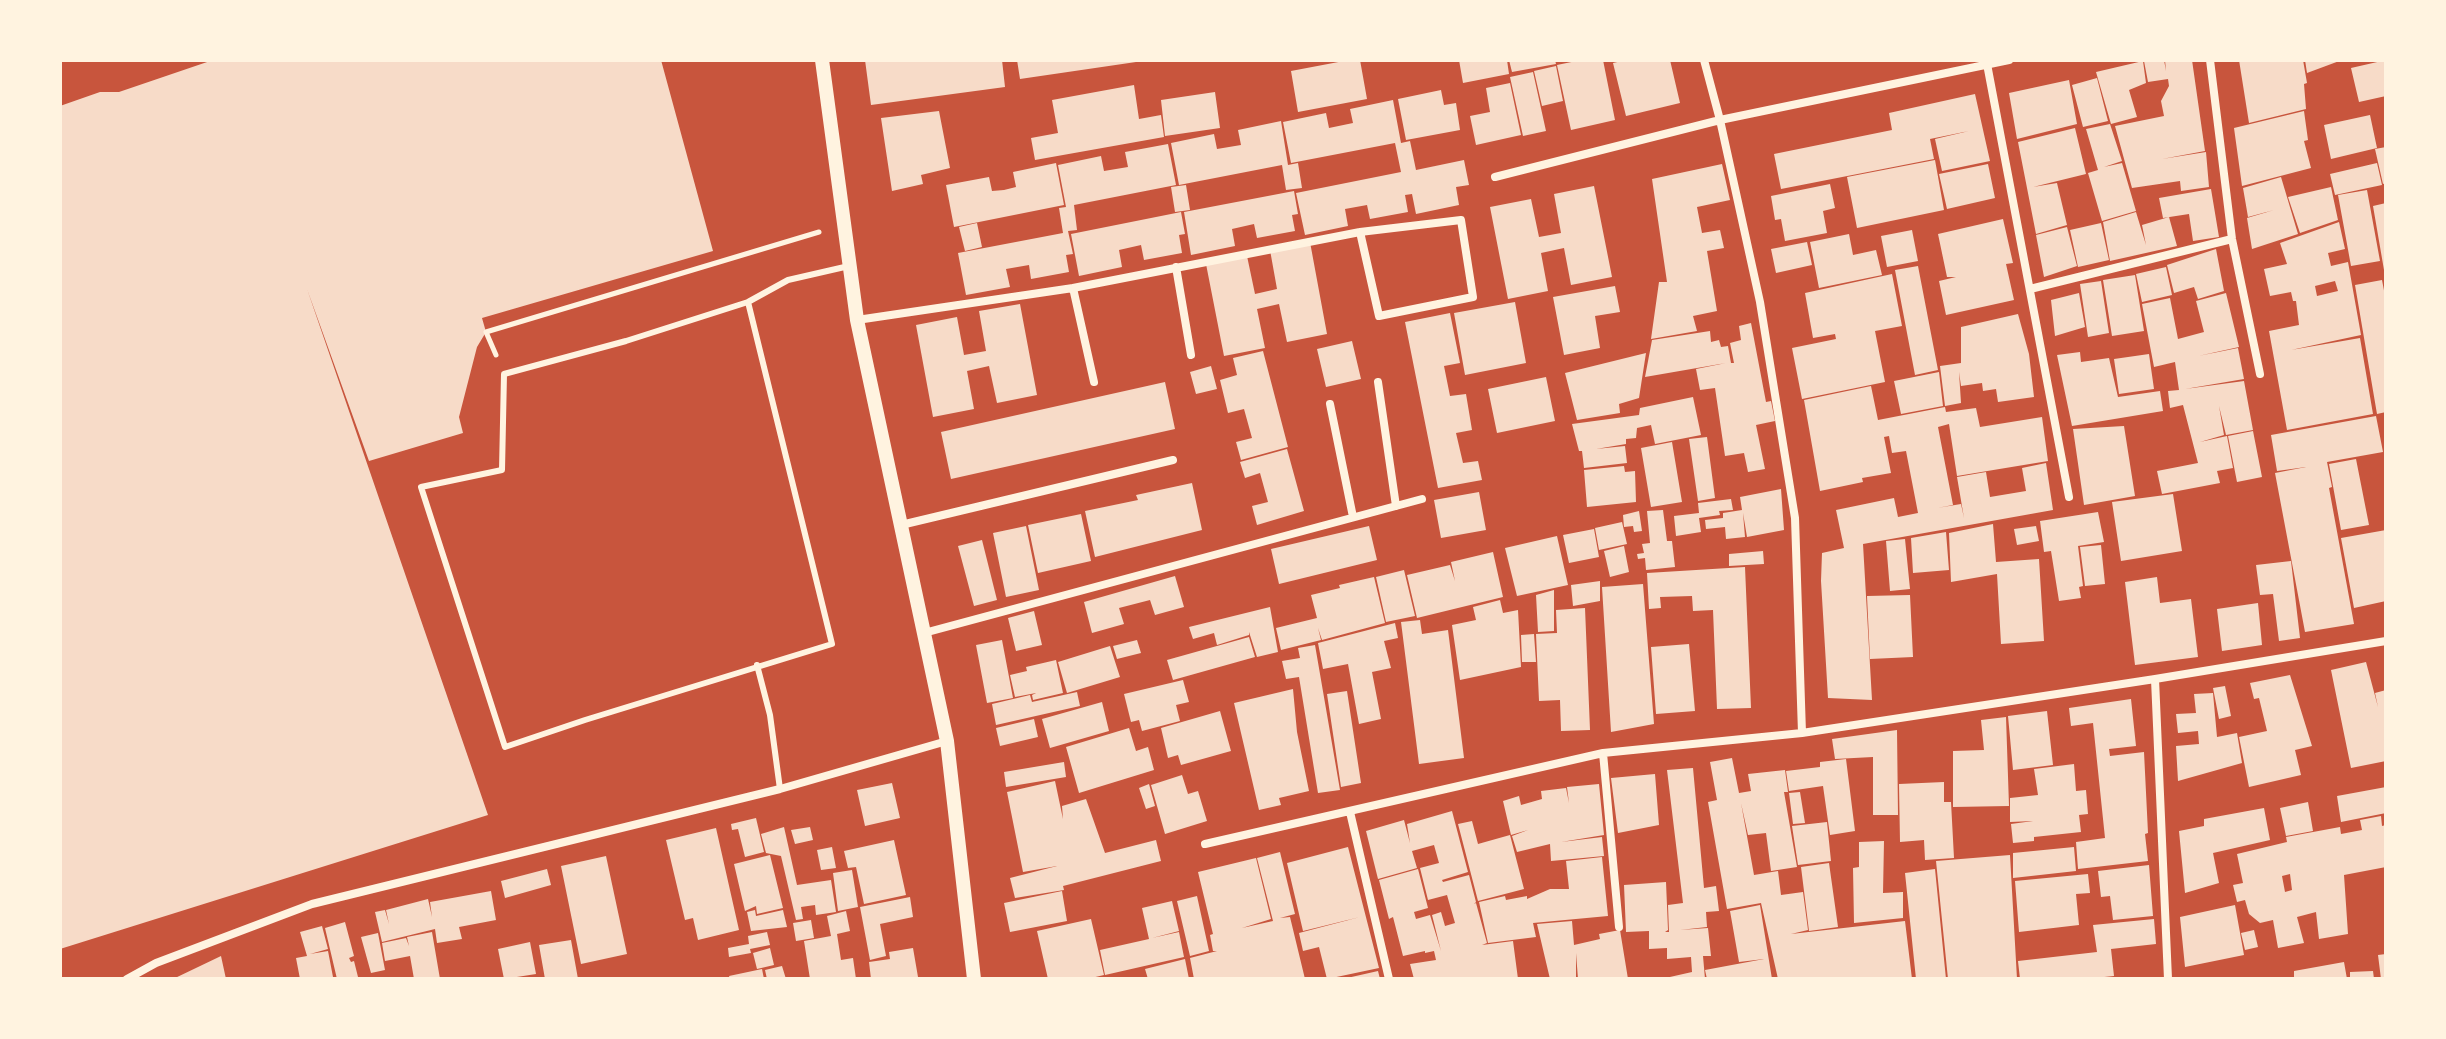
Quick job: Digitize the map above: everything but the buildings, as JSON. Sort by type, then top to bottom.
[{"type":"street","points":[[822,60],[857,320],[947,741],[974,979]]},
{"type":"street","points":[[1704,60],[1760,302],[1795,518],[1802,733]]},
{"type":"street","points":[[1495,177],[1720,120],[2009,60]]},
{"type":"street","points":[[2210,60],[2232,239],[2260,374]]},
{"type":"street","points":[[1987,64],[2069,497]]},
{"type":"street","points":[[857,320],[1073,288],[1360,232],[1461,220],[1473,297],[1379,316],[1360,232]]},
{"type":"street","points":[[2030,289],[2232,239]]},
{"type":"street","points":[[1176,267],[1191,355]]},
{"type":"street","points":[[1073,288],[1094,382]]},
{"type":"street","points":[[1378,382],[1396,506]]},
{"type":"street","points":[[1330,404],[1353,517]]},
{"type":"street","points":[[901,525],[1173,460]]},
{"type":"street","points":[[924,633],[1422,499]]},
{"type":"street","points":[[1205,844],[1603,753],[1802,733],[2386,641]]},
{"type":"street","points":[[2155,679],[2168,979]]},
{"type":"street","points":[[127,979],[156,963],[312,904],[780,789],[947,741]]},
{"type":"street","points":[[1603,753],[1619,927]]},
{"type":"street","points":[[1350,812],[1389,979]]},
{"type":"lane","points":[[748,302],[832,644],[757,665],[722,679],[505,747],[421,487],[502,470],[504,374],[626,341],[748,302],[788,280],[849,266]]},
{"type":"lane","points":[[757,665],[770,715],[780,789]]},
{"type":"path","points":[[486,332],[843,225]]}]
